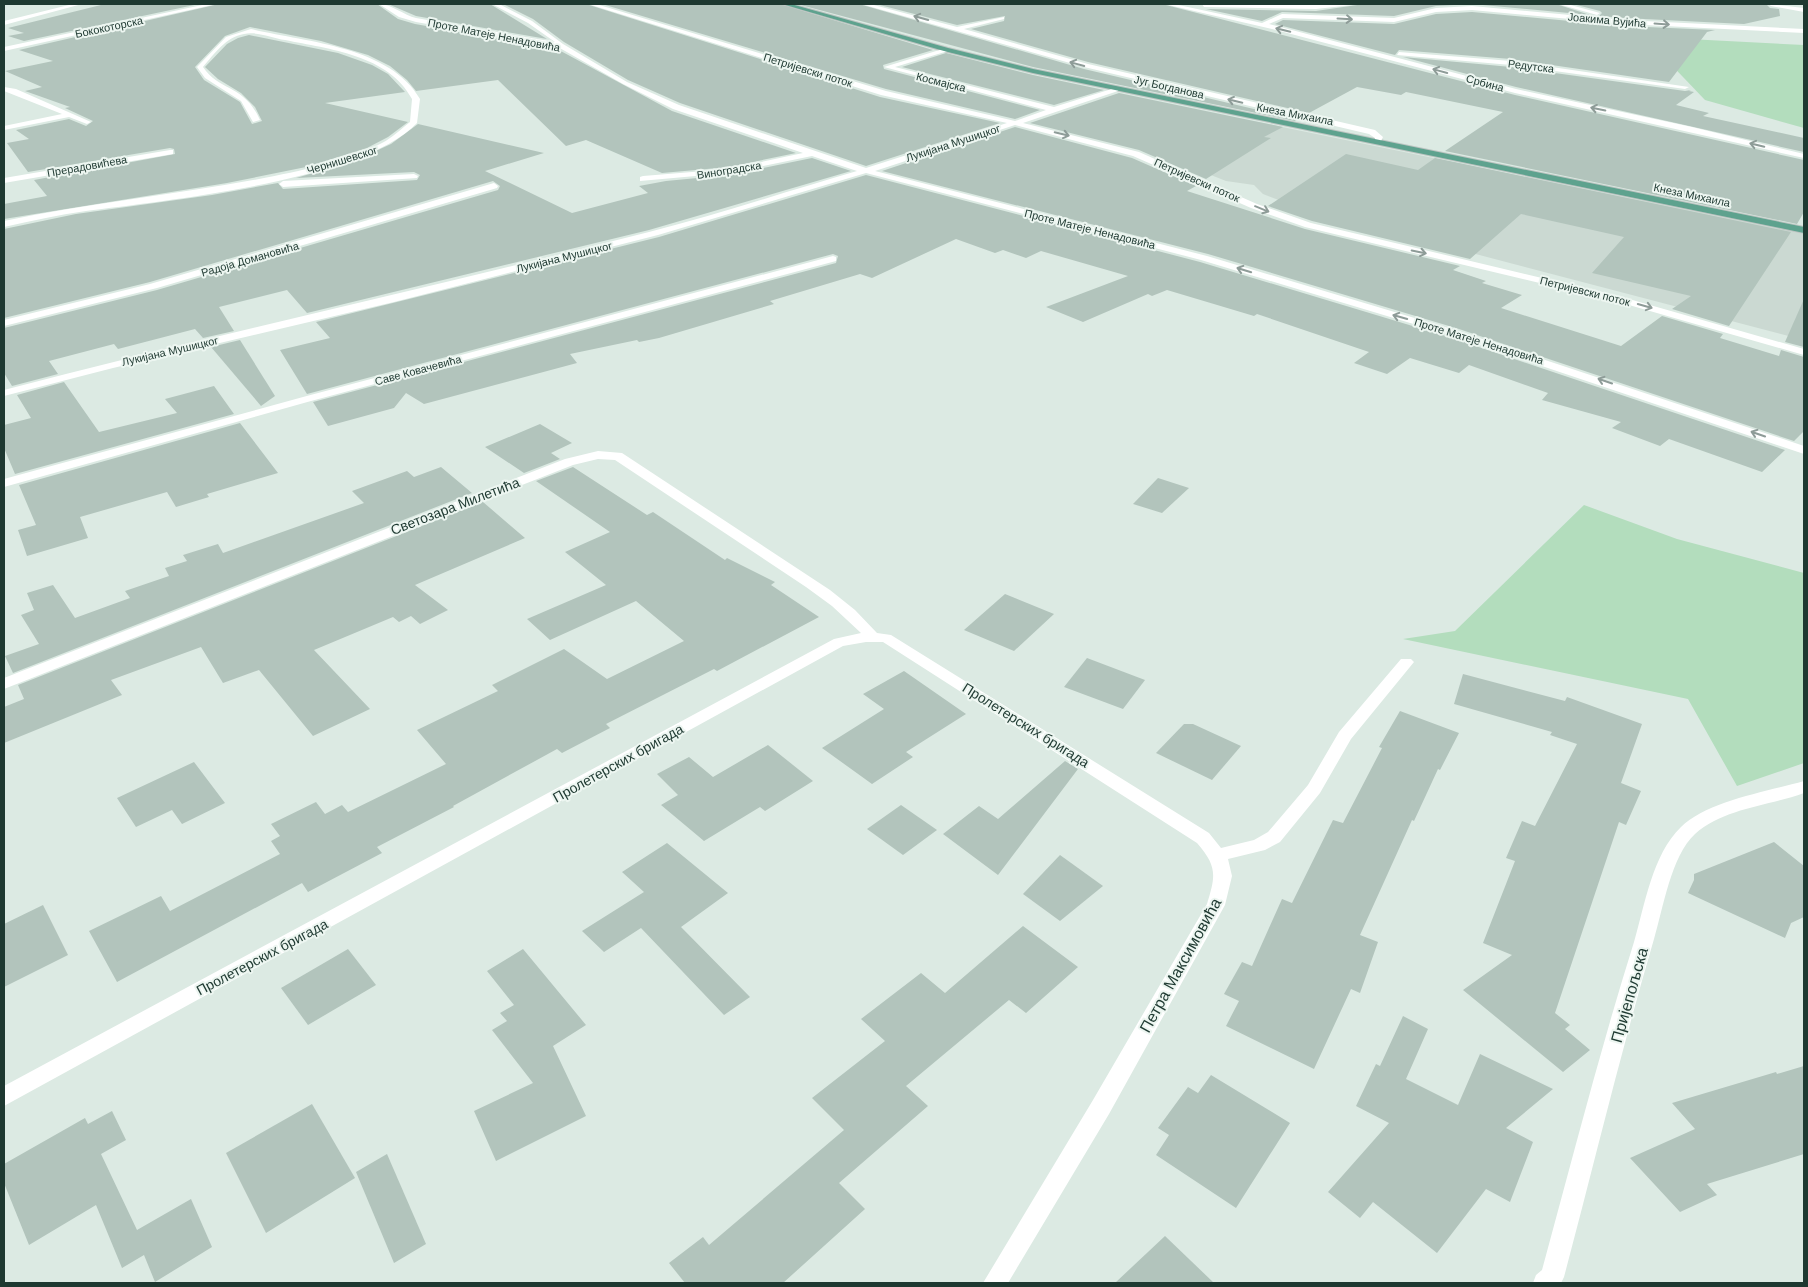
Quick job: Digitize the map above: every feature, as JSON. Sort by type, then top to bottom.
[{"type":"main road","name":"Кнеза Михаила","points":[[785,4],[946,50],[1115,89],[1377,141],[1804,230]]},
{"type":"street","points":[[4,23],[79,4]]},
{"type":"street","name":"Бококоторска","points":[[4,49],[214,4]]},
{"type":"street","name":"Проте Матеје Ненадовића","points":[[382,4],[400,16],[416,20],[560,45],[625,83],[676,108],[866,171],[1204,258],[1582,374],[1804,450]]},
{"type":"street","points":[[495,4],[554,38],[560,45]]},
{"type":"street","name":"Петријевски поток","points":[[591,4],[884,93],[1080,138],[1136,154],[1254,206],[1308,226],[1609,296],[1804,352]]},
{"type":"street","name":"Југ Богданова","points":[[864,4],[957,28],[1030,52],[1124,76],[1372,132],[1379,137],[1377,141]]},
{"type":"street","points":[[1167,4],[1316,8],[1360,4]]},
{"type":"street","name":"Србина","points":[[1167,4],[1263,25],[1516,91],[1804,156]]},
{"type":"street","points":[[1561,4],[1638,22]]},
{"type":"street","points":[[1771,4],[1804,10]]},
{"type":"street","points":[[1199,11],[1198,8],[1215,6]]},
{"type":"street","name":"Јоакима Вујића","points":[[1263,25],[1282,16],[1394,20],[1436,10],[1463,8],[1638,22],[1804,31]]},
{"type":"street","name":"Југ Богданова","points":[[957,28],[1002,18]]},
{"type":"street","name":"Чернишевског","points":[[4,224],[94,207],[226,188],[301,172],[364,155],[393,142],[412,127],[418,117],[420,107],[406,82],[383,66],[371,61],[245,31],[227,37],[200,67],[207,77],[241,96],[249,105],[256,120]]},
{"type":"street","name":"Космајска","points":[[946,50],[887,67],[1056,110]]},
{"type":"street","name":"Редутска","points":[[1376,54],[1431,55],[1473,59],[1685,87]]},
{"type":"street","points":[[4,89],[87,122]]},
{"type":"street","name":"Лукијана Мушицког","points":[[4,393],[111,365],[292,324],[582,253],[689,224],[866,171],[1115,89]]},
{"type":"street","points":[[4,128],[68,115]]},
{"type":"street","name":"Прерадовићева","points":[[4,181],[170,152]]},
{"type":"street","name":"Виноградска","points":[[643,179],[729,171],[814,154]]},
{"type":"street","name":"Чернишевског","points":[[226,188],[414,176]]},
{"type":"street","name":"Радоја Домановића","points":[[4,323],[172,281],[494,186]]},
{"type":"street","name":"Саве Ковачевића","points":[[4,483],[288,404],[833,259]]},
{"type":"street","name":"Светозара Милетића","points":[[4,684],[568,462],[598,455],[618,456],[743,538],[838,602],[858,619],[872,636]]},
{"type":"street","name":"Пролетерских бригада","points":[[4,1097],[839,642],[872,636],[886,638],[1203,838],[1219,855]]},
{"type":"street","points":[[1219,855],[1259,845],[1274,837],[1314,789],[1345,736],[1406,662]]},
{"type":"street","name":"Пријепољска","points":[[1545,1283],[1552,1277],[1634,973],[1669,859],[1686,831],[1700,821],[1720,812],[1804,787]]},
{"type":"street","name":"Петра Максимовића","points":[[995,1283],[1101,1107],[1216,905],[1225,877],[1219,855]]},
{"type":"shaded area","points":[[1190,111],[1258,122],[1804,234],[1804,340],[1300,208],[1263,194],[1254,185],[1226,181],[1158,154]]},
{"type":"green space","points":[[1669,38],[1804,45],[1804,128],[1705,100],[1661,54]]},
{"type":"green space","points":[[1584,505],[1677,539],[1804,573],[1804,763],[1737,786],[1688,699],[1403,639],[1455,631]]},
{"type":"building","points":[[105,4],[199,4],[24,41],[8,36],[24,33],[8,28]]},
{"type":"building","points":[[219,4],[377,4],[398,19],[415,24],[557,49],[672,111],[796,153],[729,167],[662,173],[586,140],[566,146],[498,80],[416,91],[407,80],[390,66],[368,55],[321,41],[250,27],[225,36],[195,67],[204,80],[240,102],[252,124],[262,121],[255,107],[241,93],[218,79],[205,67],[227,44],[249,35],[338,53],[372,65],[388,74],[405,92],[325,103],[408,122],[388,137],[367,148],[306,167],[227,183],[4,219],[4,204],[47,196],[34,180],[175,154],[174,149],[170,148],[28,172],[7,143],[29,139],[16,130],[69,119],[86,126],[93,121],[65,108],[70,107],[25,91],[42,87],[5,71],[53,61],[19,50]]},
{"type":"building","points":[[388,4],[490,4],[547,39],[416,16]]},
{"type":"building","points":[[503,4],[586,4],[880,97],[1000,123],[866,166],[680,103],[628,80],[564,42],[533,19]]},
{"type":"building","points":[[602,4],[780,4],[933,50],[883,65],[884,69],[1040,110],[1015,119],[886,89]]},
{"type":"building","points":[[797,4],[859,4],[1084,69],[1297,119],[1295,121],[1033,67]]},
{"type":"building","points":[[876,4],[1162,4],[1515,95],[1804,160],[1804,212],[1797,224],[1445,151],[1503,112],[1406,92],[1401,95],[1357,87],[1309,113],[1088,62],[971,29],[1004,21],[1005,16],[957,25]]},
{"type":"building","points":[[1364,4],[1472,4],[1436,6],[1394,16],[1282,12],[1262,21],[1206,9],[1316,11]]},
{"type":"building","points":[[1472,4],[1556,4],[1590,15]]},
{"type":"building","points":[[1573,4],[1766,4],[1770,8],[1779,9],[1780,16],[1744,24],[1624,18],[1599,16],[1602,13],[1600,11]]},
{"type":"building","points":[[1472,12],[1624,26],[1715,30],[1707,32],[1669,82],[1511,59],[1399,50],[1395,55],[1275,24],[1283,20],[1394,24],[1436,14]]},
{"type":"building","points":[[946,53],[1033,75],[1104,90],[1054,105],[902,67]]},
{"type":"building","points":[[1403,57],[1511,67],[1685,91],[1691,90],[1689,91],[1694,92],[1676,105],[1709,113],[1703,116],[1804,138],[1804,152],[1516,87]]},
{"type":"building","points":[[1119,93],[1283,127],[1264,137],[1271,138],[1206,179],[1139,150],[1030,123]]},
{"type":"building","points":[[418,124],[544,153],[485,171],[572,213],[648,193],[639,186],[666,181],[729,175],[812,158],[851,171],[649,230],[307,313],[287,290],[219,307],[234,331],[203,338],[195,329],[118,349],[114,344],[49,361],[58,374],[12,386],[4,373],[4,328],[157,290],[498,190],[500,186],[493,181],[150,282],[4,318],[4,229],[76,214],[212,195],[278,183],[283,189],[417,180],[420,175],[414,172],[296,178],[354,161],[391,144]]},
{"type":"building","points":[[1015,127],[1132,158],[1196,186],[1187,191],[1305,229],[1460,266],[1453,270],[1486,281],[1482,283],[1522,295],[1501,308],[1621,346],[1662,316],[1723,334],[1720,338],[1779,356],[1781,350],[1804,357],[1804,431],[1794,441],[1459,329],[1208,254],[882,171]]},
{"type":"building","points":[[1346,154],[1418,170],[1435,158],[1791,232],[1729,326],[1672,309],[1691,296],[1592,273],[1624,237],[1521,214],[1470,259],[1312,221],[1268,206]]},
{"type":"building","points":[[866,175],[1200,262],[1449,337],[1785,450],[1762,472],[1669,439],[1660,446],[1612,428],[1621,422],[1542,400],[1548,393],[1469,365],[1459,373],[1410,358],[1387,374],[1354,363],[1369,352],[1257,314],[1254,316],[1167,290],[1152,296],[1148,294],[1083,322],[1046,307],[1128,276],[1041,251],[1026,258],[1003,250],[995,253],[956,239],[872,278],[860,274],[770,301],[774,304],[659,338],[639,342],[637,340],[570,354],[577,363],[424,404],[406,393],[394,408],[328,426],[313,402],[836,263],[838,256],[833,254],[307,394],[280,350],[330,338],[316,322],[659,237]]},
{"type":"building","points":[[1804,299],[1804,347],[1785,342]]},
{"type":"building","points":[[240,340],[275,396],[261,406],[211,347]]},
{"type":"building","points":[[64,382],[99,432],[177,413],[165,399],[214,386],[234,414],[15,474],[4,448],[4,425],[31,418],[17,395]]},
{"type":"building","points":[[240,423],[278,473],[207,494],[209,497],[176,507],[167,492],[80,517],[88,538],[27,556],[18,530],[36,525],[19,485]]},
{"type":"building","points":[[540,424],[572,443],[551,453],[560,459],[524,473],[485,447]]},
{"type":"building","points":[[441,467],[472,493],[13,673],[5,656],[39,644],[21,615],[34,610],[27,593],[53,585],[75,618],[130,598],[125,591],[169,576],[165,568],[187,561],[183,555],[218,544],[223,553],[364,503],[352,491],[407,471],[414,477]]},
{"type":"building","points":[[573,467],[647,515],[653,512],[725,560],[727,558],[775,582],[771,585],[819,617],[717,671],[714,669],[606,724],[610,728],[562,753],[557,749],[454,807],[377,847],[382,853],[308,892],[302,883],[117,982],[89,931],[161,896],[170,911],[280,854],[271,841],[280,836],[271,824],[316,802],[325,814],[342,805],[348,812],[446,764],[417,730],[498,691],[492,685],[564,649],[607,679],[684,641],[636,601],[550,640],[527,619],[606,585],[565,552],[610,532],[536,481]]},
{"type":"building","points":[[1158,478],[1189,488],[1162,513],[1133,504]]},
{"type":"building","points":[[483,502],[525,538],[415,585],[448,610],[420,624],[411,616],[399,622],[393,617],[314,650],[370,709],[313,736],[259,670],[223,683],[201,647],[111,680],[122,695],[4,743],[4,707],[24,699],[18,685]]},
{"type":"building","points":[[1005,594],[1054,614],[1014,651],[964,630]]},
{"type":"building","points":[[1087,658],[1145,680],[1123,709],[1064,687]]},
{"type":"building","points":[[904,671],[966,714],[906,752],[913,757],[872,784],[822,748],[884,709],[863,694]]},
{"type":"building","points":[[1463,674],[1565,701],[1567,697],[1642,724],[1621,783],[1641,791],[1626,825],[1619,822],[1555,1013],[1570,1025],[1565,1029],[1590,1050],[1563,1072],[1463,990],[1512,955],[1483,943],[1515,861],[1506,858],[1522,821],[1535,826],[1577,744],[1550,735],[1552,732],[1454,704]]},
{"type":"building","points":[[1400,711],[1459,733],[1440,770],[1438,769],[1414,821],[1412,820],[1360,935],[1378,942],[1360,993],[1351,989],[1314,1069],[1226,1026],[1239,1001],[1224,994],[1242,962],[1252,966],[1282,899],[1292,903],[1333,820],[1343,823],[1382,748],[1379,747]]},
{"type":"building","points":[[1184,724],[1193,724],[1241,746],[1212,780],[1156,753]]},
{"type":"building","points":[[768,745],[813,781],[765,811],[760,807],[704,841],[661,805],[678,795],[657,774],[689,757],[713,777]]},
{"type":"building","points":[[1065,761],[1078,769],[998,875],[943,834],[979,806],[998,819]]},
{"type":"building","points":[[194,762],[225,803],[182,824],[172,810],[136,827],[117,798]]},
{"type":"building","points":[[901,805],[937,830],[903,855],[867,829]]},
{"type":"building","points":[[1774,842],[1804,866],[1804,917],[1791,923],[1785,938],[1688,893],[1694,880],[1694,874]]},
{"type":"building","points":[[667,843],[728,893],[681,927],[750,997],[724,1015],[641,928],[604,952],[582,931],[644,892],[622,872]]},
{"type":"building","points":[[1060,855],[1103,886],[1060,921],[1023,894]]},
{"type":"building","points":[[43,905],[68,955],[4,987],[4,924]]},
{"type":"building","points":[[1023,926],[1078,967],[1026,1013],[1009,1000],[906,1086],[928,1106],[839,1183],[865,1209],[783,1283],[685,1283],[669,1263],[703,1237],[709,1245],[844,1130],[812,1098],[885,1041],[861,1019],[921,973],[945,993]]},
{"type":"building","points":[[348,949],[376,985],[308,1025],[281,988]]},
{"type":"building","points":[[523,949],[586,1025],[553,1046],[586,1116],[496,1161],[474,1111],[533,1083],[492,1030],[507,1021],[500,1013],[514,1005],[487,971]]},
{"type":"building","points":[[1403,1016],[1428,1029],[1406,1079],[1458,1105],[1480,1054],[1553,1089],[1506,1128],[1533,1142],[1510,1202],[1486,1189],[1437,1253],[1373,1202],[1360,1218],[1328,1192],[1389,1123],[1356,1106],[1376,1064],[1380,1066]]},
{"type":"building","points":[[1804,1066],[1804,1154],[1707,1184],[1717,1195],[1680,1212],[1630,1158],[1695,1129],[1672,1103],[1776,1072],[1777,1074]]},
{"type":"building","points":[[1211,1075],[1290,1123],[1236,1208],[1156,1155],[1169,1135],[1158,1128],[1188,1087],[1198,1093]]},
{"type":"building","points":[[312,1104],[355,1178],[266,1233],[226,1153]]},
{"type":"building","points":[[112,1111],[126,1140],[101,1154],[137,1230],[191,1199],[212,1247],[155,1282],[144,1255],[122,1268],[96,1205],[29,1245],[4,1183],[4,1164],[85,1118],[88,1124]]},
{"type":"building","points":[[387,1154],[426,1244],[394,1263],[356,1172]]},
{"type":"building","points":[[1165,1236],[1214,1283],[1115,1283]]}]
